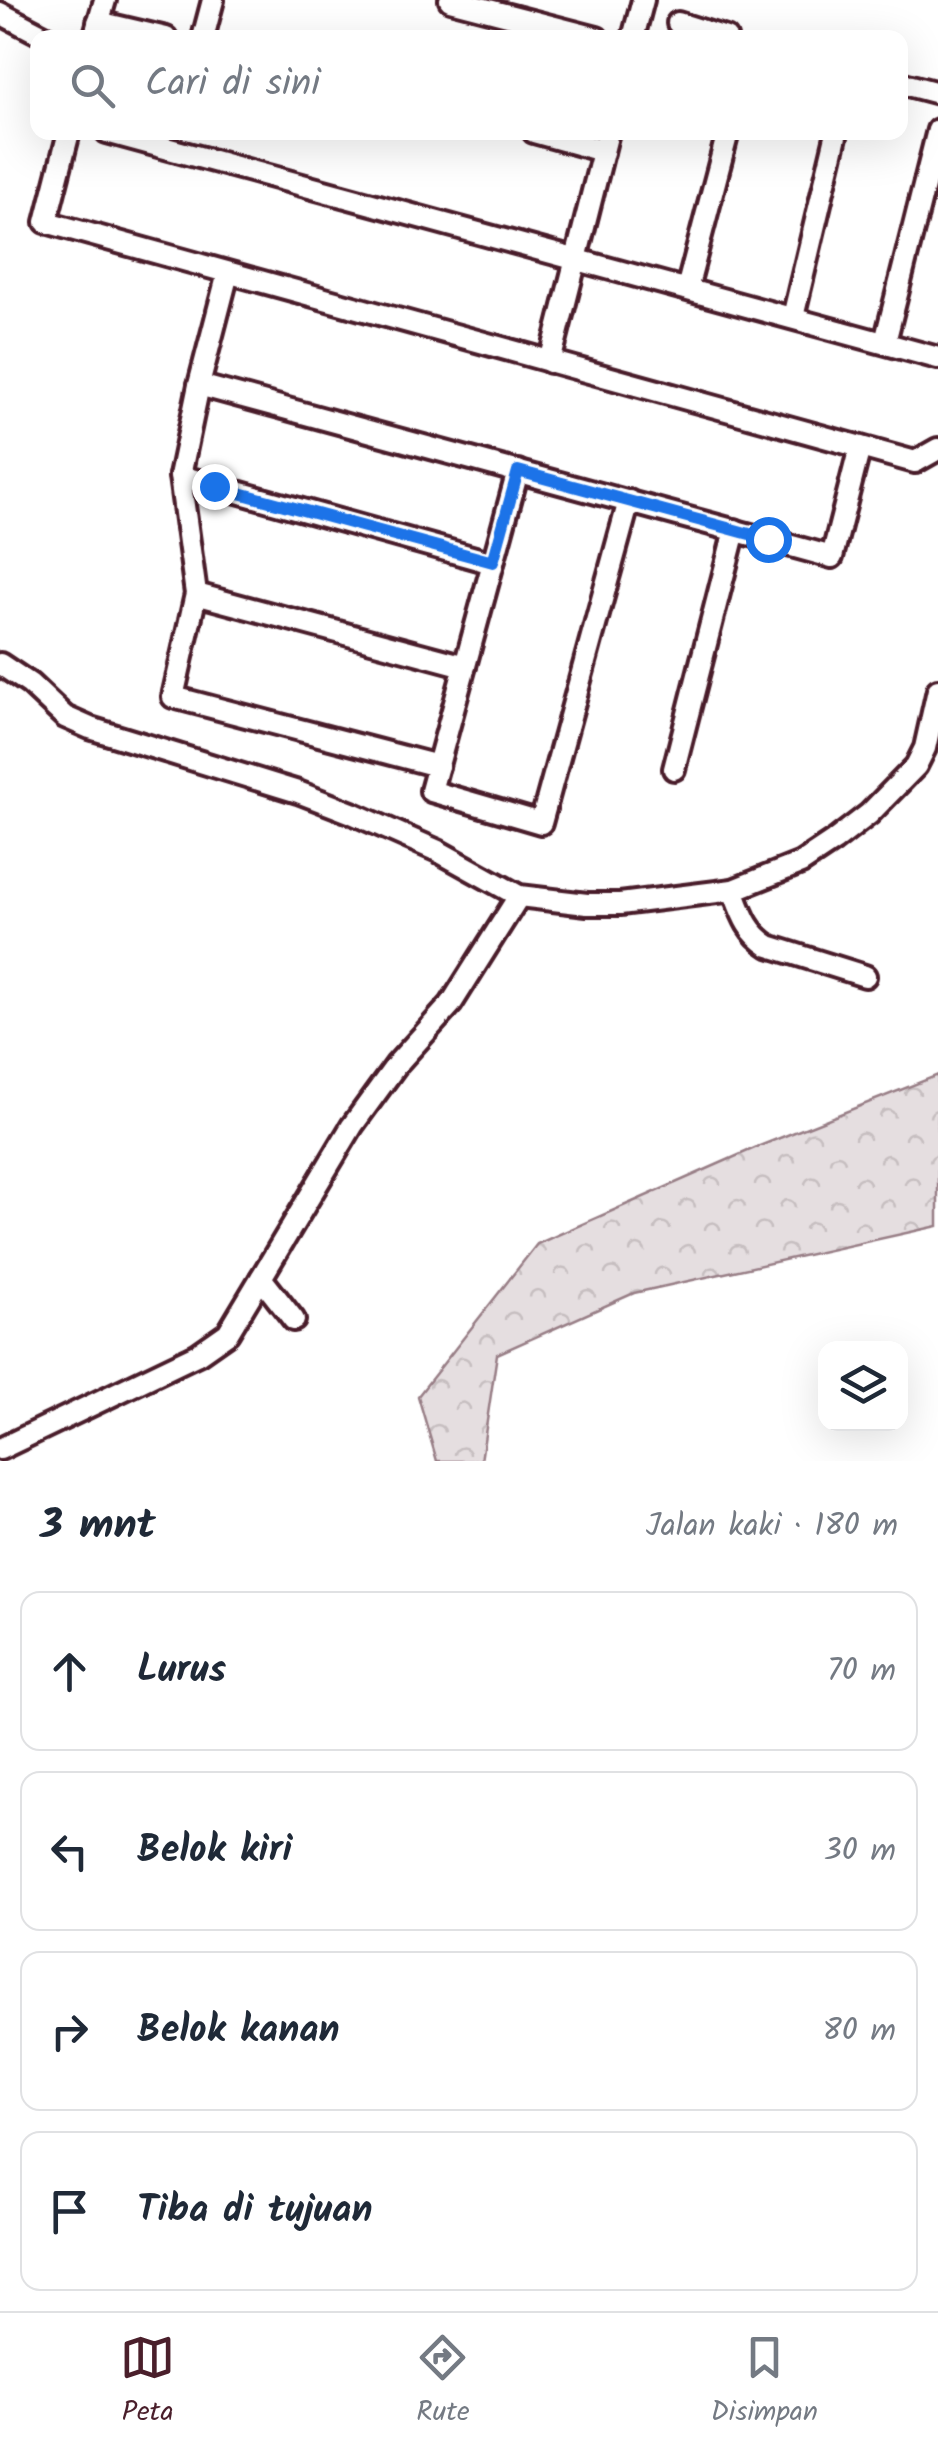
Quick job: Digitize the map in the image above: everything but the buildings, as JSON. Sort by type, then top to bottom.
[{"type":"street","points":[[96,30],[105,0]]},
{"type":"street","points":[[205,30],[213,0]]},
{"type":"street","points":[[450,0],[515,7],[576,30]]},
{"type":"street","points":[[635,30],[643,0]]},
{"type":"street","points":[[0,12],[33,30]]},
{"type":"street","points":[[678,22],[702,30]]},
{"type":"street","points":[[908,86],[938,93]]},
{"type":"street","points":[[884,342],[938,130]]},
{"type":"street","points":[[67,140],[46,222],[915,462],[938,449]]},
{"type":"street","points":[[136,140],[938,358]]},
{"type":"street","points":[[687,289],[726,140]]},
{"type":"street","points":[[793,317],[835,140]]},
{"type":"street","points":[[550,362],[606,142]]},
{"type":"street","points":[[228,273],[180,476],[196,594],[173,697],[438,766]]},
{"type":"street","points":[[199,385],[832,557],[860,447]]},
{"type":"street","points":[[518,471],[431,791],[540,823],[629,501]]},
{"type":"street","points":[[180,476],[493,562]]},
{"type":"street","points":[[674,769],[735,530]]},
{"type":"street","points":[[196,594],[464,666]]},
{"type":"street","points":[[0,664],[30,684],[65,716],[90,728],[352,812],[438,850],[519,896],[587,904],[620,904],[732,890],[801,863],[846,832],[916,766],[938,690]]},
{"type":"street","points":[[732,890],[746,926],[756,938],[769,946],[864,976]]},
{"type":"street","points":[[0,1449],[30,1438],[213,1345],[228,1332],[352,1126],[397,1064],[451,1004],[519,896]]},
{"type":"street","points":[[261,1278],[294,1320]]},
{"type":"green space","points":[[938,1075],[938,1226],[634,1293],[497,1354],[481,1461],[437,1461],[418,1396],[537,1244],[757,1147]]},
{"type":"route","points":[[214,486],[493,562],[518,471],[768,539]]}]
